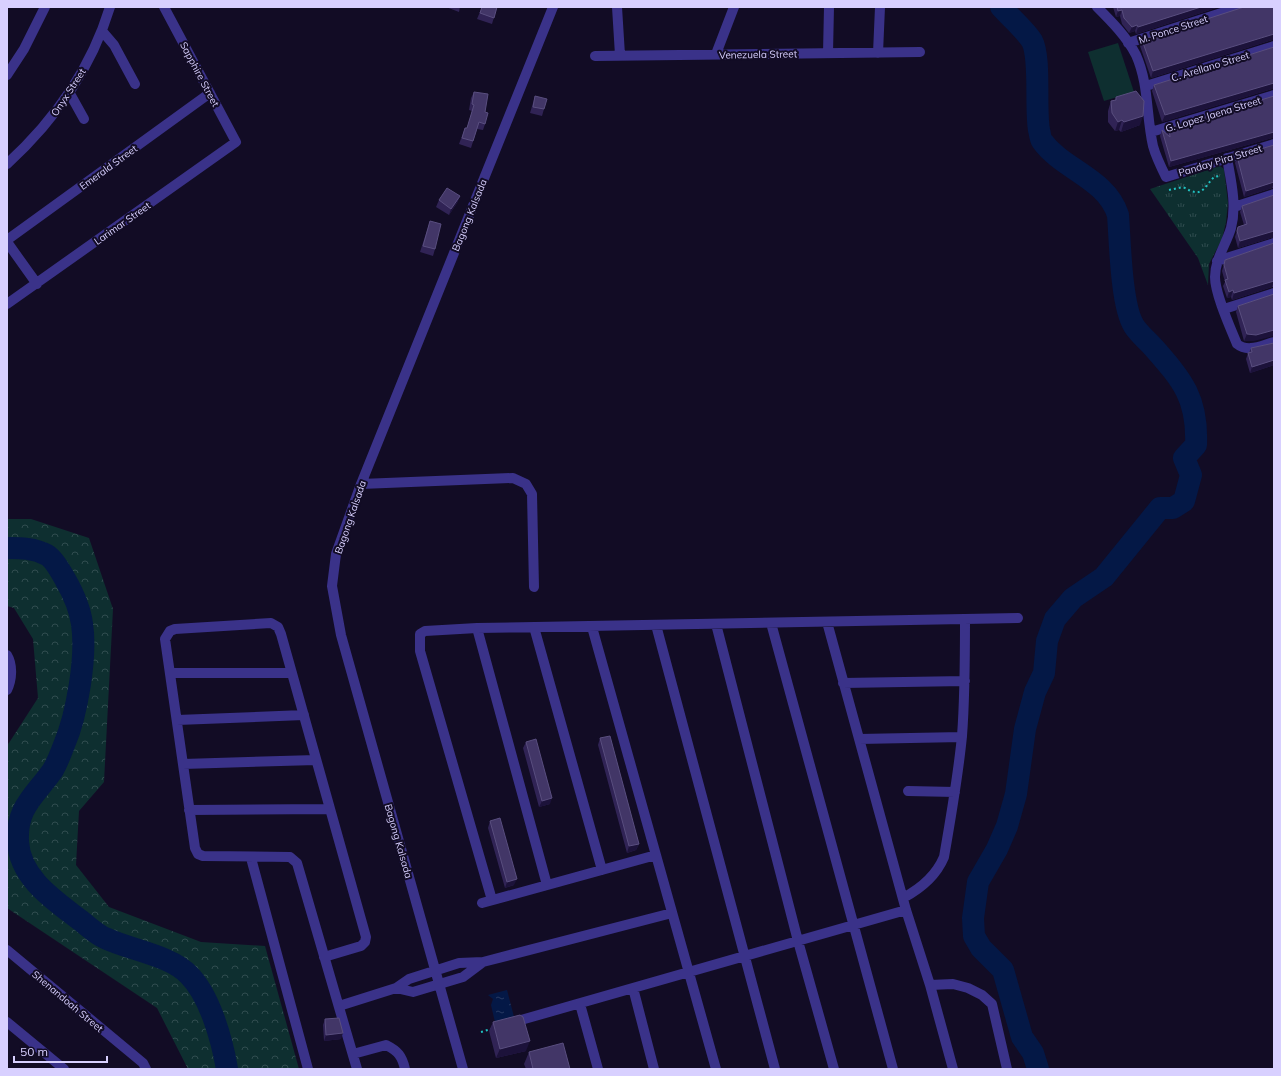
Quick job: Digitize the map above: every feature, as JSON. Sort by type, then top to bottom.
[{"type":"street","points":[[7,75],[24,49],[45,7]]},
{"type":"street","name":"Onyx Street","points":[[7,164],[30,143],[56,112],[83,71],[102,32],[110,7]]},
{"type":"street","name":"Sapphire Street","points":[[164,7],[236,142]]},
{"type":"street","points":[[617,7],[620,55]]},
{"type":"street","points":[[716,54],[734,7]]},
{"type":"street","points":[[828,53],[829,7]]},
{"type":"street","points":[[878,53],[880,7]]},
{"type":"street","points":[[1097,7],[1128,43],[1135,54],[1146,86],[1151,132]]},
{"type":"street","name":"M. Ponce Street","points":[[1128,43],[1240,7]]},
{"type":"street","name":"Bagong Kalsada","points":[[463,1069],[341,635],[332,586],[336,554],[361,484],[551,8]]},
{"type":"street","points":[[102,32],[114,45],[135,84]]},
{"type":"street","name":"C. Arellano Street","points":[[1146,86],[1274,46]]},
{"type":"street","name":"Venezuela Street","points":[[595,56],[920,52]]},
{"type":"street","points":[[69,92],[84,119]]},
{"type":"street","name":"Emerald Street","points":[[7,241],[210,93]]},
{"type":"street","name":"G. Lopez Jaena Street","points":[[1151,132],[1274,95]]},
{"type":"street","name":"Panday Pira Street","points":[[1151,132],[1158,162],[1166,177],[1274,144]]},
{"type":"street","name":"Larimar Street","points":[[7,304],[236,142]]},
{"type":"street","points":[[1227,158],[1234,207],[1231,227],[1217,261],[1215,277],[1216,289],[1237,344],[1242,348],[1255,348],[1274,342]]},
{"type":"street","points":[[1234,207],[1274,194]]},
{"type":"street","points":[[7,241],[37,284]]},
{"type":"street","points":[[1217,261],[1274,243]]},
{"type":"street","points":[[1224,309],[1274,293]]},
{"type":"street","points":[[361,484],[513,478],[526,484],[532,494],[534,588]]},
{"type":"street","points":[[492,900],[420,651],[420,634],[425,631],[477,628],[1018,618]]},
{"type":"street","points":[[903,898],[920,889],[940,866],[944,857],[955,792],[962,737],[965,681],[965,619]]},
{"type":"street","points":[[828,622],[843,683],[906,910],[930,985],[953,1069]]},
{"type":"street","points":[[324,957],[361,946],[365,942],[366,937],[278,627],[271,623],[175,629],[170,631],[165,639],[195,848],[198,854],[203,856],[251,858],[290,857],[294,859],[297,864],[324,957],[339,1006],[357,1069]]},
{"type":"street","points":[[771,623],[893,1069]]},
{"type":"street","points":[[716,624],[798,941],[834,1069]]},
{"type":"street","points":[[656,625],[775,1069]]},
{"type":"street","points":[[534,627],[602,870]]},
{"type":"street","points":[[592,627],[716,1069]]},
{"type":"street","points":[[477,628],[547,885]]},
{"type":"street","points":[[7,655],[10,660],[11,676],[7,690]]},
{"type":"street","points":[[170,673],[292,673]]},
{"type":"street","points":[[843,683],[965,681]]},
{"type":"street","points":[[177,720],[304,716]]},
{"type":"street","points":[[859,739],[962,737]]},
{"type":"street","points":[[183,764],[316,760]]},
{"type":"street","points":[[908,791],[955,792]]},
{"type":"street","points":[[189,810],[330,809]]},
{"type":"street","points":[[482,903],[656,855]]},
{"type":"street","points":[[251,858],[308,1069]]},
{"type":"street","points":[[521,1020],[906,910]]},
{"type":"street","points":[[339,1006],[396,988],[409,979],[459,963],[483,962],[672,913]]},
{"type":"street","name":"Shenandoah Street","points":[[7,950],[143,1064],[146,1069]]},
{"type":"street","points":[[396,988],[413,992],[463,976],[483,962]]},
{"type":"street","points":[[930,985],[954,984],[968,988],[982,995],[992,1004],[1007,1069]]},
{"type":"street","points":[[633,988],[654,1069]]},
{"type":"street","points":[[580,1004],[598,1069]]},
{"type":"street","points":[[7,1022],[64,1069]]},
{"type":"street","points":[[353,1054],[386,1045],[396,1050],[402,1056],[405,1069]]},
{"type":"path","points":[[1169,190],[1183,187],[1193,192],[1200,192],[1204,190],[1214,177],[1230,173]]},
{"type":"path","points":[[481,1032],[494,1028]]},
{"type":"green space","points":[[1118,43],[1134,92],[1104,101],[1088,52]]},
{"type":"green space","points":[[1220,166],[1224,169],[1228,203],[1222,239],[1209,264],[1208,285],[1198,258],[1150,189]]},
{"type":"green space","points":[[7,519],[31,519],[89,538],[113,609],[104,782],[79,811],[76,865],[109,907],[201,942],[265,946],[299,1069],[188,1069],[157,1008],[7,908],[7,746],[38,698],[33,639],[14,608],[7,606]]},
{"type":"water","points":[[507,990],[514,1017],[495,1022],[491,1005],[493,999],[488,995]]},
{"type":"building","points":[[482,7],[497,7],[494,18],[480,13]]},
{"type":"building","points":[[1117,7],[1201,7],[1138,27],[1137,25],[1132,27],[1124,18],[1122,10],[1118,11]]},
{"type":"building","points":[[1244,7],[1274,7],[1274,34],[1153,71],[1142,40]]},
{"type":"building","points":[[1274,47],[1274,83],[1165,115],[1154,85]]},
{"type":"building","points":[[1136,91],[1144,101],[1143,116],[1124,122],[1122,120],[1118,122],[1112,113],[1111,101],[1116,100],[1116,97]]},
{"type":"building","points":[[474,92],[488,94],[485,112],[488,113],[485,124],[479,122],[473,141],[462,138],[465,128],[467,128],[474,105],[472,104]]},
{"type":"building","points":[[535,96],[547,99],[544,109],[533,107]]},
{"type":"building","points":[[1274,96],[1274,132],[1171,161],[1162,130],[1170,137],[1169,128]]},
{"type":"building","points":[[1274,145],[1274,182],[1246,191],[1237,156]]},
{"type":"building","points":[[447,188],[460,196],[451,209],[439,200]]},
{"type":"building","points":[[1274,195],[1274,231],[1240,241],[1237,231],[1238,227],[1247,224],[1242,206]]},
{"type":"building","points":[[430,221],[441,224],[435,249],[423,246]]},
{"type":"building","points":[[1274,243],[1274,281],[1234,293],[1233,290],[1229,292],[1225,280],[1228,279],[1224,265],[1225,260]]},
{"type":"building","points":[[1274,294],[1274,330],[1256,335],[1247,334],[1238,306]]},
{"type":"building","points":[[1274,343],[1274,360],[1252,367],[1248,353],[1252,352],[1251,348]]},
{"type":"building","points":[[610,736],[639,844],[629,846],[600,738]]},
{"type":"building","points":[[536,739],[552,798],[542,801],[526,742]]},
{"type":"building","points":[[500,818],[517,879],[507,882],[490,821]]},
{"type":"building","points":[[520,1015],[523,1017],[530,1041],[500,1049],[493,1022]]},
{"type":"building","points":[[339,1018],[343,1033],[326,1035],[325,1019]]},
{"type":"building","points":[[563,1043],[570,1069],[533,1069],[529,1052]]},
{"type":"waterway","points":[[1001,7],[1022,28],[1032,41],[1035,49],[1038,120],[1041,140],[1061,160],[1094,183],[1112,202],[1118,215],[1122,272],[1126,304],[1130,317],[1136,329],[1152,345],[1181,381],[1191,403],[1196,429],[1196,445],[1184,458],[1191,475],[1184,501],[1173,508],[1160,508],[1104,577],[1073,598],[1055,619],[1047,641],[1044,673],[1035,692],[1025,729],[1016,794],[1007,826],[997,849],[978,882],[973,918],[974,936],[981,948],[1003,970],[1022,1037],[1033,1053],[1038,1069]]},
{"type":"waterway","points":[[7,548],[22,548],[37,551],[52,559],[76,601],[80,612],[83,637],[80,685],[69,732],[53,770],[28,803],[20,820],[18,842],[20,855],[25,867],[49,896],[98,934],[115,942],[171,962],[189,975],[203,994],[209,1006],[222,1045],[227,1069]]}]
